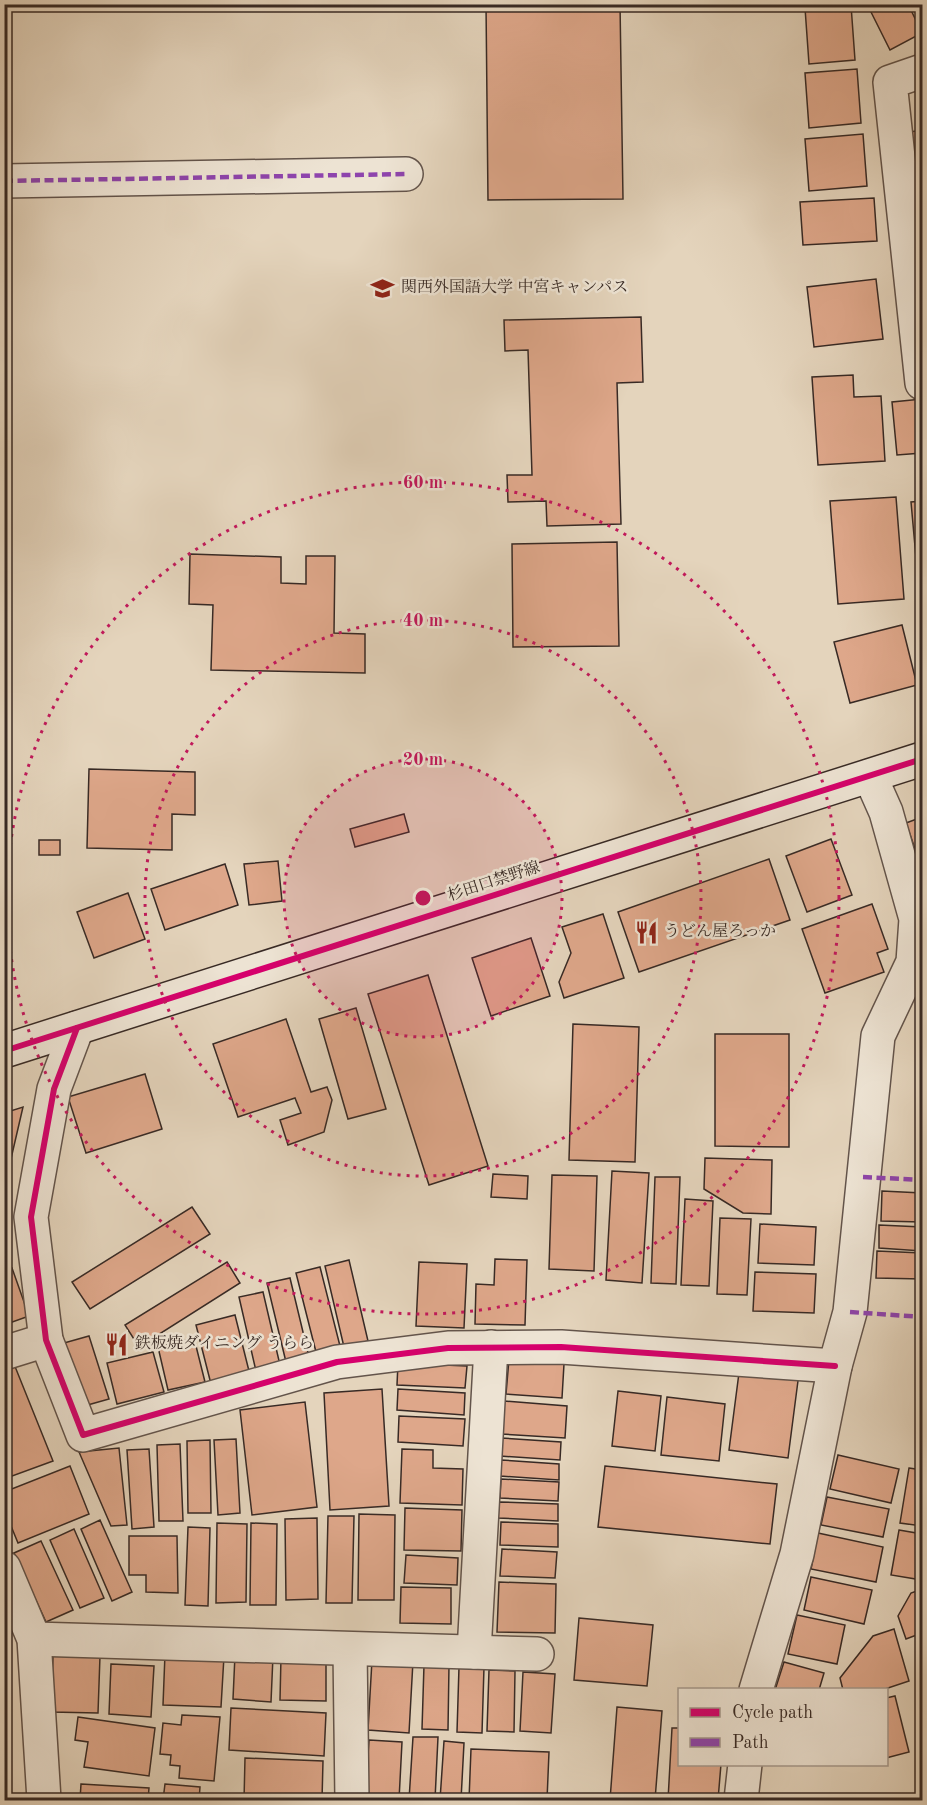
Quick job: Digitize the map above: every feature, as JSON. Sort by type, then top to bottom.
[{"type":"street","points":[[922,71],[890,82],[913,214],[922,383]]},
{"type":"street","points":[[4,181],[406,174]]},
{"type":"street","name":"杉田口禁野線","points":[[4,1051],[922,759]]},
{"type":"street","points":[[756,1688],[797,1554],[835,1366],[850,1312],[878,1036],[913,962],[916,918],[886,812],[870,776]]},
{"type":"street","points":[[77,1028],[54,1089],[31,1217],[46,1340],[83,1435],[337,1362],[448,1348],[561,1347],[835,1366]]},
{"type":"street","points":[[4,1353],[46,1340]]},
{"type":"street","points":[[474,1652],[491,1347]]},
{"type":"street","points":[[4,1568],[34,1639],[44,1800]]},
{"type":"street","points":[[34,1639],[537,1654]]},
{"type":"street","points":[[350,1649],[352,1800]]},
{"type":"street","points":[[741,1800],[745,1766]]},
{"type":"building","points":[[486,4],[620,4],[623,199],[488,200]]},
{"type":"building","points":[[867,4],[908,4],[922,33],[890,50]]},
{"type":"building","points":[[851,5],[855,60],[809,64],[805,8]]},
{"type":"building","points":[[857,69],[861,123],[809,128],[805,73]]},
{"type":"building","points":[[922,130],[922,193],[913,194],[904,133]]},
{"type":"building","points":[[863,134],[867,186],[809,191],[805,139]]},
{"type":"building","points":[[874,198],[877,241],[803,245],[800,202]]},
{"type":"building","points":[[876,279],[883,339],[814,347],[807,287]]},
{"type":"building","points":[[641,317],[643,382],[617,383],[621,524],[547,526],[546,501],[508,502],[507,475],[532,475],[528,350],[505,351],[504,320]]},
{"type":"building","points":[[853,375],[854,397],[881,396],[885,461],[818,465],[812,377]]},
{"type":"building","points":[[922,399],[922,453],[897,455],[892,402]]},
{"type":"building","points":[[896,497],[904,599],[838,604],[830,501]]},
{"type":"building","points":[[922,501],[922,580],[918,580],[911,502]]},
{"type":"building","points":[[617,542],[619,646],[513,647],[512,544]]},
{"type":"building","points":[[190,554],[281,557],[281,583],[306,584],[306,556],[335,556],[334,633],[365,634],[365,673],[211,670],[213,605],[189,604]]},
{"type":"building","points":[[902,625],[917,685],[850,703],[834,642]]},
{"type":"building","points":[[89,769],[195,772],[195,815],[172,814],[172,850],[87,848]]},
{"type":"building","points":[[404,814],[409,832],[355,847],[350,829]]},
{"type":"building","points":[[922,817],[922,869],[906,823]]},
{"type":"building","points":[[831,839],[852,895],[807,912],[786,856]]},
{"type":"building","points":[[39,840],[60,840],[60,855],[39,855]]},
{"type":"building","points":[[769,859],[790,920],[639,972],[618,912]]},
{"type":"building","points":[[278,861],[282,901],[249,905],[244,864]]},
{"type":"building","points":[[225,864],[238,905],[165,930],[151,889]]},
{"type":"building","points":[[128,893],[145,939],[94,958],[77,912]]},
{"type":"building","points":[[872,904],[888,949],[877,953],[884,972],[825,993],[802,929]]},
{"type":"building","points":[[603,914],[624,978],[564,998],[559,982],[571,953],[562,927]]},
{"type":"building","points":[[531,938],[550,996],[491,1016],[472,958]]},
{"type":"building","points":[[428,975],[488,1166],[429,1185],[368,994]]},
{"type":"building","points":[[356,1008],[386,1109],[348,1119],[319,1019]]},
{"type":"building","points":[[286,1019],[311,1092],[327,1087],[332,1100],[324,1132],[288,1145],[280,1120],[301,1113],[295,1098],[238,1117],[213,1044]]},
{"type":"building","points":[[573,1024],[639,1027],[635,1162],[569,1160]]},
{"type":"building","points":[[715,1034],[789,1034],[789,1147],[715,1146]]},
{"type":"building","points":[[145,1074],[162,1129],[86,1153],[68,1097]]},
{"type":"building","points":[[23,1107],[10,1163],[4,1164],[4,1113]]},
{"type":"building","points":[[705,1158],[772,1160],[771,1214],[743,1213],[704,1189]]},
{"type":"building","points":[[612,1171],[649,1173],[642,1283],[606,1280]]},
{"type":"building","points":[[493,1174],[528,1176],[527,1199],[491,1197]]},
{"type":"building","points":[[552,1175],[597,1176],[594,1271],[549,1269]]},
{"type":"building","points":[[655,1177],[680,1177],[676,1284],[651,1283]]},
{"type":"building","points":[[882,1191],[922,1193],[922,1222],[881,1221]]},
{"type":"building","points":[[685,1199],[713,1201],[709,1286],[681,1285]]},
{"type":"building","points":[[192,1207],[210,1234],[90,1309],[72,1282]]},
{"type":"building","points":[[720,1218],[751,1219],[747,1295],[717,1294]]},
{"type":"building","points":[[760,1224],[816,1227],[814,1265],[758,1263]]},
{"type":"building","points":[[879,1225],[922,1227],[922,1251],[879,1248]]},
{"type":"building","points":[[877,1251],[922,1253],[922,1279],[876,1278]]},
{"type":"building","points":[[495,1259],[527,1260],[525,1325],[475,1324],[476,1284],[494,1285]]},
{"type":"building","points":[[349,1260],[368,1341],[344,1347],[325,1266]]},
{"type":"building","points":[[227,1262],[240,1283],[139,1347],[125,1325]]},
{"type":"building","points":[[419,1262],[467,1264],[464,1328],[416,1326]]},
{"type":"building","points":[[320,1267],[340,1346],[316,1352],[296,1273]]},
{"type":"building","points":[[12,1268],[29,1316],[4,1325],[4,1271]]},
{"type":"building","points":[[755,1272],[816,1274],[814,1313],[753,1311]]},
{"type":"building","points":[[290,1278],[309,1357],[286,1362],[267,1283]]},
{"type":"building","points":[[263,1292],[280,1365],[256,1371],[239,1297]]},
{"type":"building","points":[[235,1315],[250,1375],[211,1384],[196,1325]]},
{"type":"building","points":[[89,1336],[109,1399],[84,1406],[64,1343]]},
{"type":"building","points":[[194,1338],[205,1382],[168,1390],[158,1347]]},
{"type":"building","points":[[153,1352],[164,1392],[117,1404],[107,1363]]},
{"type":"building","points":[[509,1359],[564,1364],[562,1398],[506,1394]]},
{"type":"building","points":[[398,1363],[467,1366],[465,1388],[397,1385]]},
{"type":"building","points":[[14,1364],[53,1461],[4,1479],[4,1368]]},
{"type":"building","points":[[740,1365],[799,1373],[788,1458],[729,1450]]},
{"type":"building","points":[[382,1389],[389,1506],[330,1510],[324,1393]]},
{"type":"building","points":[[398,1389],[465,1393],[464,1415],[397,1410]]},
{"type":"building","points":[[618,1391],[661,1396],[655,1451],[612,1446]]},
{"type":"building","points":[[667,1397],[725,1404],[719,1461],[661,1455]]},
{"type":"building","points":[[504,1401],[567,1406],[565,1438],[502,1434]]},
{"type":"building","points":[[305,1402],[317,1507],[252,1515],[240,1410]]},
{"type":"building","points":[[399,1416],[465,1419],[463,1446],[398,1442]]},
{"type":"building","points":[[501,1438],[561,1442],[560,1460],[500,1456]]},
{"type":"building","points":[[236,1439],[240,1513],[218,1515],[214,1440]]},
{"type":"building","points":[[210,1440],[211,1513],[188,1513],[187,1441]]},
{"type":"building","points":[[180,1444],[183,1521],[159,1521],[157,1445]]},
{"type":"building","points":[[119,1448],[127,1525],[111,1526],[79,1452]]},
{"type":"building","points":[[149,1449],[154,1527],[132,1529],[127,1450]]},
{"type":"building","points":[[402,1449],[433,1450],[433,1468],[463,1469],[462,1505],[400,1503]]},
{"type":"building","points":[[838,1455],[899,1469],[891,1503],[830,1489]]},
{"type":"building","points":[[501,1460],[559,1464],[559,1480],[500,1476]]},
{"type":"building","points":[[70,1466],[89,1514],[18,1543],[4,1509],[4,1492]]},
{"type":"building","points":[[605,1466],[777,1484],[770,1544],[598,1527]]},
{"type":"building","points":[[909,1468],[922,1470],[922,1526],[900,1523]]},
{"type":"building","points":[[501,1479],[559,1482],[558,1501],[500,1498]]},
{"type":"building","points":[[827,1497],[889,1509],[883,1537],[821,1525]]},
{"type":"building","points":[[499,1502],[558,1504],[558,1521],[498,1518]]},
{"type":"building","points":[[405,1508],[462,1510],[461,1551],[404,1550]]},
{"type":"building","points":[[359,1514],[395,1515],[394,1600],[358,1600]]},
{"type":"building","points":[[328,1516],[354,1516],[352,1603],[326,1603]]},
{"type":"building","points":[[317,1518],[318,1599],[286,1600],[285,1519]]},
{"type":"building","points":[[100,1520],[132,1592],[112,1601],[81,1529]]},
{"type":"building","points":[[501,1522],[558,1524],[558,1547],[500,1545]]},
{"type":"building","points":[[217,1523],[247,1524],[246,1602],[216,1603]]},
{"type":"building","points":[[251,1523],[277,1524],[276,1605],[250,1605]]},
{"type":"building","points":[[188,1527],[210,1528],[208,1606],[185,1605]]},
{"type":"building","points":[[74,1529],[104,1598],[80,1608],[50,1540]]},
{"type":"building","points":[[899,1530],[922,1534],[922,1580],[891,1575]]},
{"type":"building","points":[[818,1533],[883,1547],[876,1582],[811,1569]]},
{"type":"building","points":[[129,1536],[177,1536],[178,1593],[146,1592],[146,1575],[129,1575]]},
{"type":"building","points":[[41,1541],[73,1610],[46,1622],[14,1553]]},
{"type":"building","points":[[502,1549],[557,1552],[555,1578],[500,1576]]},
{"type":"building","points":[[406,1555],[458,1558],[457,1585],[404,1583]]},
{"type":"building","points":[[811,1577],[872,1590],[864,1624],[804,1610]]},
{"type":"building","points":[[499,1582],[556,1584],[555,1633],[497,1632]]},
{"type":"building","points":[[401,1587],[451,1588],[451,1624],[400,1623]]},
{"type":"building","points":[[922,1589],[922,1633],[906,1639],[898,1616],[911,1593]]},
{"type":"building","points":[[797,1615],[845,1625],[837,1664],[788,1654]]},
{"type":"building","points":[[579,1618],[653,1625],[647,1686],[574,1680]]},
{"type":"building","points":[[894,1629],[909,1681],[888,1688],[842,1688],[840,1678],[873,1636]]},
{"type":"building","points":[[165,1654],[224,1656],[221,1707],[163,1705]]},
{"type":"building","points":[[53,1655],[100,1656],[98,1713],[51,1712]]},
{"type":"building","points":[[235,1655],[273,1656],[271,1702],[233,1699]]},
{"type":"building","points":[[281,1657],[326,1658],[326,1701],[280,1700]]},
{"type":"building","points":[[372,1660],[413,1661],[409,1733],[368,1730]]},
{"type":"building","points":[[784,1662],[824,1673],[820,1688],[776,1688]]},
{"type":"building","points":[[111,1664],[154,1666],[151,1717],[109,1714]]},
{"type":"building","points":[[424,1665],[449,1665],[448,1730],[422,1729]]},
{"type":"building","points":[[459,1667],[484,1667],[482,1733],[457,1732]]},
{"type":"building","points":[[489,1670],[515,1671],[514,1732],[487,1731]]},
{"type":"building","points":[[523,1672],[555,1674],[551,1733],[520,1731]]},
{"type":"building","points":[[895,1696],[909,1752],[888,1757],[888,1698]]},
{"type":"building","points":[[617,1707],[662,1711],[655,1800],[610,1800]]},
{"type":"building","points":[[231,1708],[326,1713],[324,1756],[229,1750]]},
{"type":"building","points":[[182,1715],[220,1717],[214,1781],[179,1778],[180,1766],[170,1765],[171,1755],[160,1754],[163,1723],[181,1725]]},
{"type":"building","points":[[78,1717],[155,1728],[149,1776],[84,1767],[88,1742],[75,1740]]},
{"type":"building","points":[[672,1728],[678,1728],[678,1766],[721,1766],[718,1800],[668,1800]]},
{"type":"building","points":[[413,1737],[438,1737],[435,1800],[409,1800]]},
{"type":"building","points":[[369,1740],[402,1742],[399,1800],[365,1800]]},
{"type":"building","points":[[444,1741],[464,1743],[461,1800],[440,1800]]},
{"type":"building","points":[[471,1749],[549,1752],[547,1800],[469,1800]]},
{"type":"building","points":[[245,1758],[323,1761],[322,1800],[244,1800]]},
{"type":"building","points":[[81,1784],[149,1788],[148,1800],[80,1800]]},
{"type":"building","points":[[165,1784],[200,1787],[199,1800],[163,1800]]},
{"type":"marked path","points":[[4,181],[406,174]]},
{"type":"marked path","points":[[863,1177],[922,1180]]},
{"type":"marked path","points":[[850,1312],[922,1317]]},
{"type":"cycle path","points":[[4,1051],[922,759]]},
{"type":"cycle path","points":[[77,1028],[54,1089],[31,1217],[46,1340],[83,1435],[337,1362],[448,1348],[561,1347],[835,1366]]},
{"type":"place","name":"関西外国語大学 中宮キャンパス","points":[[383,288]]},
{"type":"place","name":"うどん屋ろっか","points":[[646,932]]},
{"type":"place","name":"鉄板焼ダイニング うらら","points":[[117,1344]]}]
